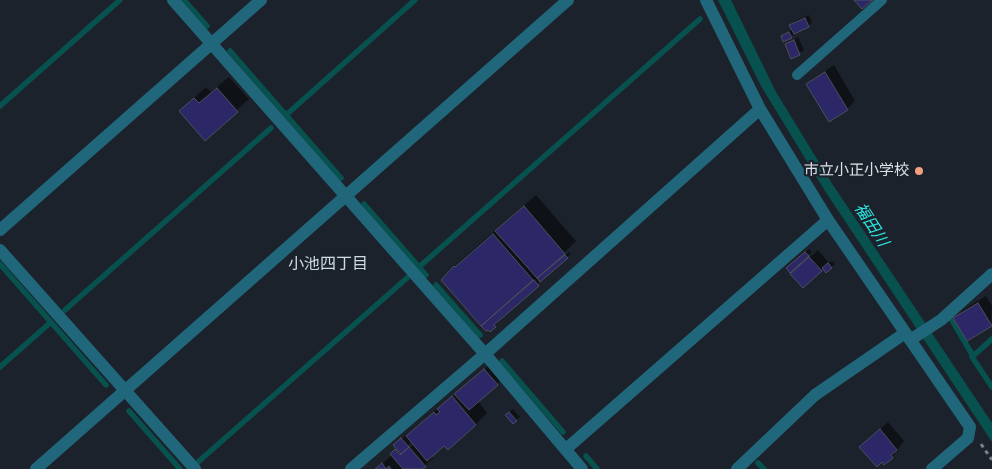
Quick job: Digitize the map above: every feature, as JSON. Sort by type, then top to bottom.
[{"type":"street","points":[[173,0],[485,354],[582,469]]},
{"type":"street","points":[[0,230],[261,0]]},
{"type":"street","points":[[36,469],[568,0]]},
{"type":"street","points":[[706,0],[760,109],[828,220],[970,427],[968,438],[932,469]]},
{"type":"street","points":[[351,469],[485,354],[760,109]]},
{"type":"street","points":[[566,449],[828,220]]},
{"type":"street","points":[[0,250],[195,469]]},
{"type":"street","points":[[737,469],[815,395],[936,323],[992,274]]},
{"type":"lane","points":[[797,75],[882,0]]},
{"type":"shaded area","points":[[718,0],[731,0],[776,92],[833,185],[992,423],[992,442],[825,191],[761,86]]},
{"type":"building","points":[[854,0],[873,0],[862,9]]},
{"type":"building","points":[[805,18],[809,27],[794,34],[789,25]]},
{"type":"building","points":[[789,32],[792,38],[783,42],[781,36]]},
{"type":"building","points":[[794,40],[800,55],[791,59],[785,44]]},
{"type":"building","points":[[825,72],[848,110],[829,122],[806,84]]},
{"type":"building","points":[[217,88],[238,112],[205,141],[179,111],[194,98],[199,103]]},
{"type":"building","points":[[524,206],[565,254],[537,278],[495,231]]},
{"type":"building","points":[[493,234],[533,280],[481,326],[441,280],[454,266]]},
{"type":"building","points":[[805,252],[809,256],[790,273],[786,268]]},
{"type":"building","points":[[565,255],[568,258],[540,282],[537,278]]},
{"type":"building","points":[[809,257],[822,271],[803,288],[790,274]]},
{"type":"building","points":[[828,263],[832,268],[826,273],[822,268]]},
{"type":"building","points":[[534,280],[539,286],[494,325],[496,327],[490,332],[481,326]]},
{"type":"building","points":[[978,303],[992,326],[967,341],[953,318]]},
{"type":"building","points":[[484,369],[498,385],[469,410],[454,394]]},
{"type":"building","points":[[452,396],[476,425],[448,450],[444,446],[427,461],[406,436],[434,412],[436,415],[440,412],[437,409]]},
{"type":"building","points":[[509,412],[517,421],[513,424],[505,415]]},
{"type":"building","points":[[880,429],[897,450],[891,455],[893,458],[884,465],[882,462],[877,467],[859,447]]},
{"type":"building","points":[[401,438],[409,447],[401,454],[393,445]]},
{"type":"building","points":[[409,447],[426,467],[423,469],[403,469],[390,454],[395,449],[400,455]]},
{"type":"building","points":[[382,463],[386,469],[375,469]]},
{"type":"waterway","points":[[0,106],[120,0]]},
{"type":"waterway","points":[[184,0],[207,26]]},
{"type":"waterway","points":[[286,115],[415,0]]},
{"type":"waterway","points":[[419,267],[700,19]]},
{"type":"waterway","points":[[230,51],[341,178]]},
{"type":"waterway","points":[[65,310],[271,128]]},
{"type":"waterway","points":[[364,204],[426,275]]},
{"type":"waterway","points":[[0,264],[106,385]]},
{"type":"waterway","points":[[198,462],[407,278]]},
{"type":"waterway","points":[[436,285],[480,335]]},
{"type":"waterway","points":[[952,320],[973,356]]},
{"type":"waterway","points":[[0,367],[51,322]]},
{"type":"waterway","points":[[992,339],[972,357],[992,387]]},
{"type":"waterway","points":[[502,361],[563,432]]},
{"type":"waterway","points":[[129,411],[180,469]]},
{"type":"waterway","points":[[586,456],[597,469]]},
{"type":"waterway","points":[[758,463],[764,469]]},
{"type":"place","name":"市立小正小学校","points":[[919,171]]},
{"type":"district","name":"小池四丁目","points":[[328,264]]},
{"type":"water label","name":"福田川","points":[[871,225]]}]
